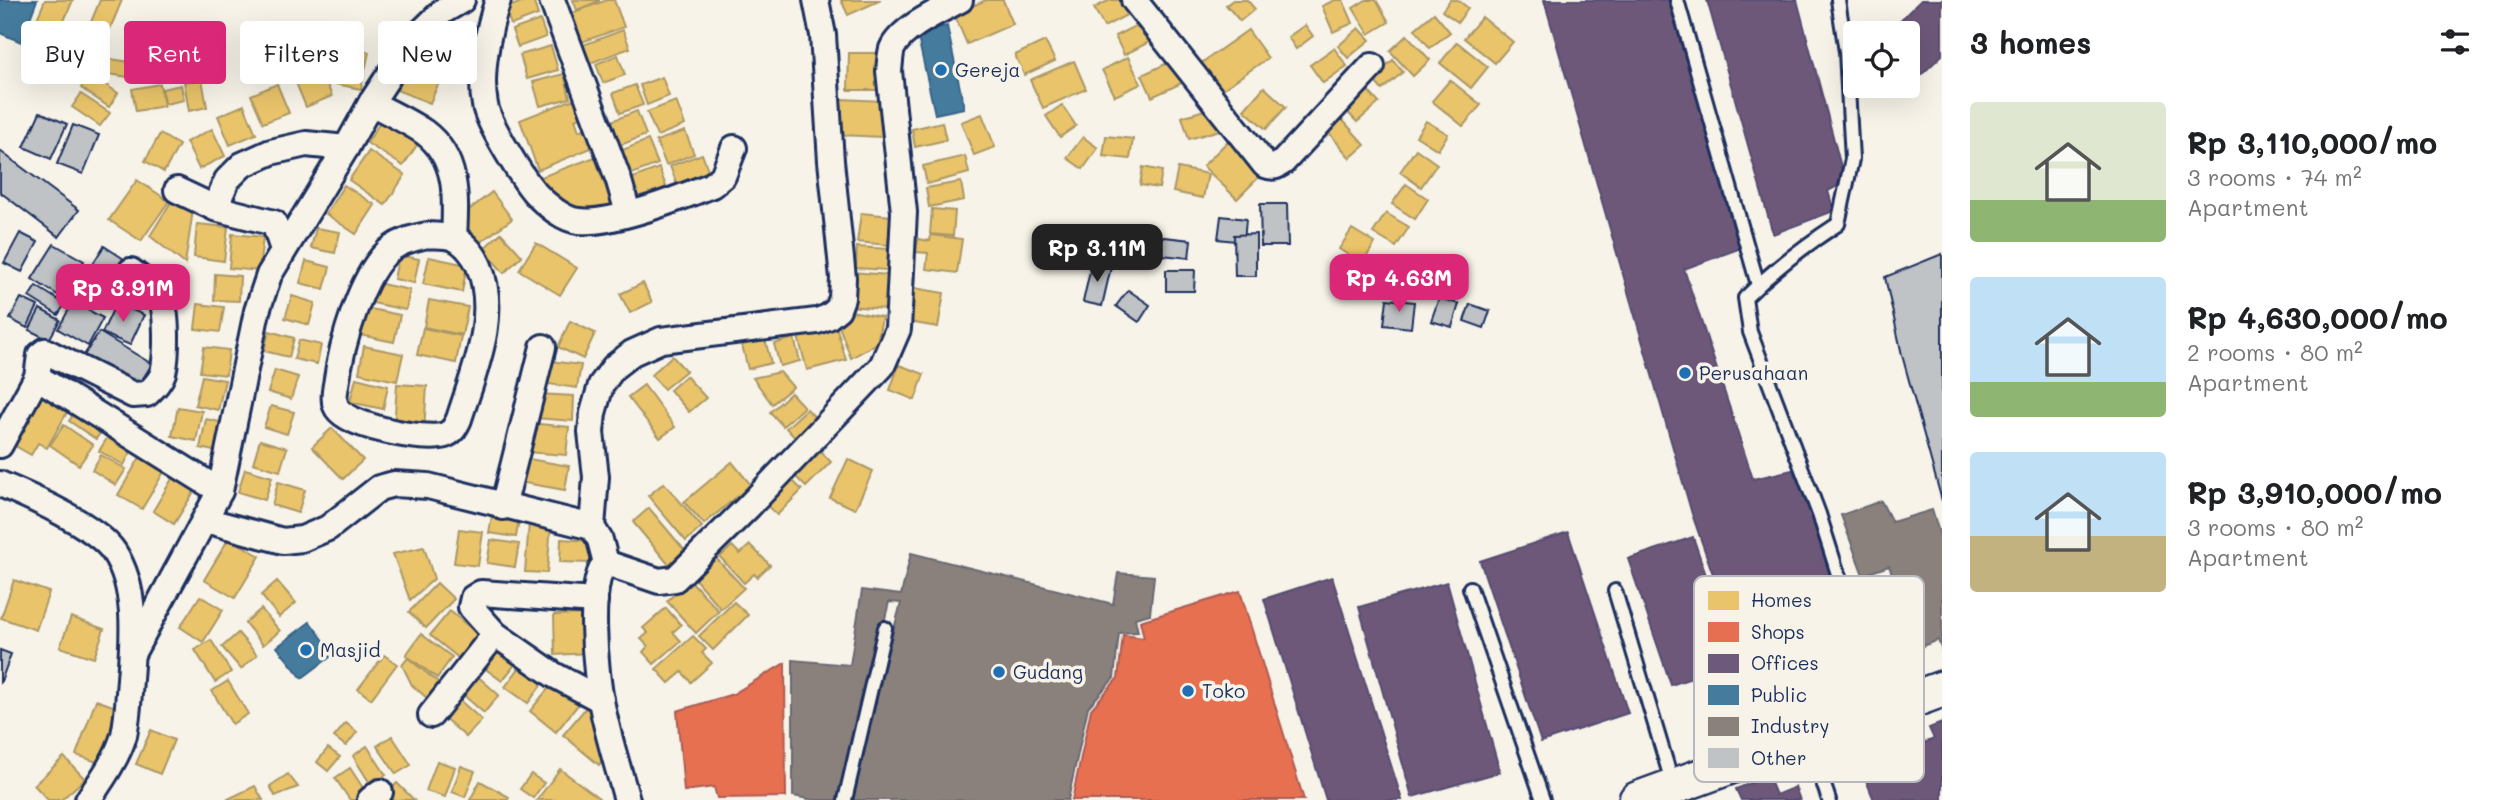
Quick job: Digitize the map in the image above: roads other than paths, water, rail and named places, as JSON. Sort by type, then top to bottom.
[{"type":"main road","points":[[1924,695],[1942,689]]},
{"type":"main road","points":[[1637,800],[1694,779]]},
{"type":"street","points":[[133,652],[220,491],[257,311],[269,275],[371,103],[411,42],[443,11],[462,0]]},
{"type":"street","points":[[498,0],[483,65],[485,107],[504,145],[534,192],[550,207],[576,221],[596,222],[628,214],[712,185],[723,176],[734,148]]},
{"type":"street","points":[[552,0],[619,181],[628,214]]},
{"type":"street","points":[[606,563],[600,540],[592,527],[596,477],[591,432],[601,385],[614,367],[632,353],[661,340],[817,321],[834,314],[840,304],[843,278],[822,35],[816,0]]},
{"type":"street","points":[[627,800],[601,700],[593,613],[601,567],[606,563],[615,564],[659,581],[675,579],[758,497],[882,366],[898,329],[904,212],[889,71],[892,49],[900,37],[912,28],[960,0]]},
{"type":"street","points":[[1134,0],[1265,165],[1271,167],[1277,167],[1283,162],[1373,66]]},
{"type":"street","points":[[371,103],[424,132],[440,149],[452,170],[456,197],[454,238]]},
{"type":"street","points":[[215,208],[220,191],[242,165],[271,152],[306,144],[346,148]]},
{"type":"street","points":[[177,190],[215,208],[274,223],[282,250]]},
{"type":"street","points":[[427,235],[454,238],[475,256],[484,280],[487,302],[485,331],[454,429],[445,435],[430,436],[380,430],[350,420],[337,409],[334,401],[339,362],[352,317],[373,272],[390,249],[405,241],[427,235]]},
{"type":"street","points":[[0,445],[37,377],[40,355],[45,351],[133,395],[147,394],[157,384],[163,372],[166,316],[161,298],[154,289],[131,271]]},
{"type":"street","points":[[503,507],[543,347]]},
{"type":"street","points":[[37,377],[220,491]]},
{"type":"street","points":[[0,484],[29,496],[91,532],[113,550],[126,579],[133,652],[123,737],[88,800]]},
{"type":"street","points":[[205,520],[283,541],[302,539],[328,528],[379,488],[394,484],[428,486],[503,507],[592,527]]},
{"type":"street","points":[[126,579],[165,594]]},
{"type":"street","points":[[595,601],[481,593],[476,595],[471,607],[495,634],[554,675],[601,700]]},
{"type":"street","points":[[431,715],[495,634]]},
{"type":"lane","points":[[1677,0],[1758,285]]},
{"type":"lane","points":[[1838,0],[1846,52],[1852,159],[1838,224],[1798,250],[1745,298],[1750,332],[1819,514],[1839,576]]},
{"type":"lane","points":[[1470,588],[1543,800]]},
{"type":"lane","points":[[1615,591],[1674,787]]},
{"type":"lane","points":[[845,800],[885,628]]},
{"type":"lane","points":[[1823,782],[1829,800]]},
{"type":"place","name":"Gereja","points":[[941,70]]},
{"type":"place","name":"Perusahaan","points":[[1685,373]]},
{"type":"place","name":"Masjid","points":[[306,650]]},
{"type":"place","name":"Gudang","points":[[999,672]]},
{"type":"place","name":"Toko","points":[[1188,691]]}]
